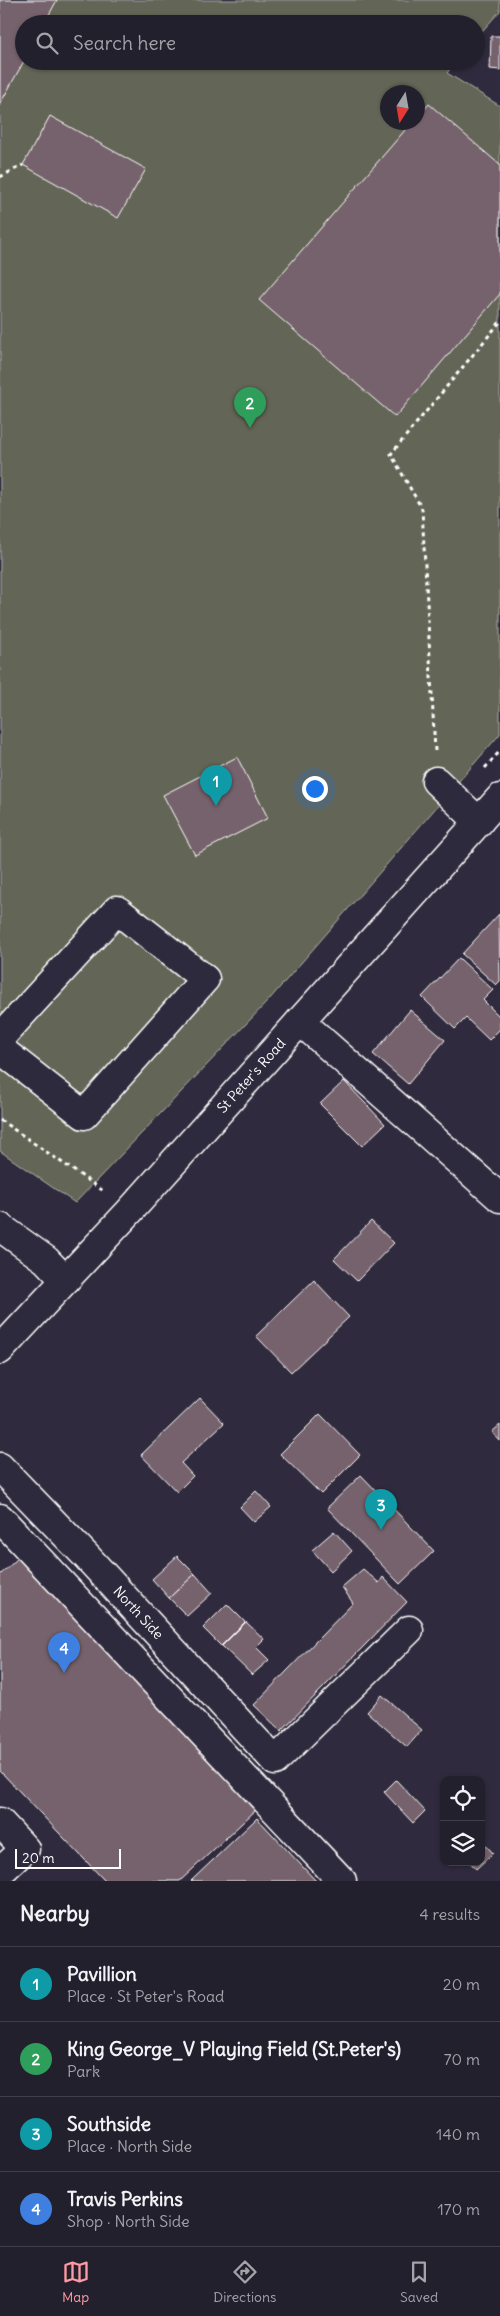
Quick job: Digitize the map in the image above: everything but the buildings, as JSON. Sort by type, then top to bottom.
[{"type":"street","points":[[436,781],[479,822]]},
{"type":"street","name":"St Peter's Road","points":[[0,1350],[129,1212],[500,798]]},
{"type":"street","points":[[0,1038],[117,910],[204,979],[84,1115],[0,1049]]},
{"type":"street","points":[[300,1021],[500,1198]]},
{"type":"street","points":[[0,1227],[46,1260],[66,1280]]},
{"type":"street","name":"North Side","points":[[0,1467],[88,1558],[275,1760],[409,1630]]},
{"type":"street","points":[[0,1518],[342,1881]]},
{"type":"street","points":[[0,1822],[26,1849],[0,1872]]},
{"type":"path","points":[[0,177],[23,165]]},
{"type":"path","points":[[436,781],[422,508],[391,454],[500,322]]},
{"type":"path","points":[[0,1120],[105,1192]]},
{"type":"green space","points":[[0,0],[500,0],[500,11],[485,28],[485,15],[15,15],[15,70],[449,70],[447,73],[500,106],[500,734],[268,1001],[75,1203],[0,1151]]},
{"type":"place","name":"King George_V Playing Field (St.Peter's)","points":[[250,428]]},
{"type":"place","name":"Pavillion","points":[[216,806]]},
{"type":"place","name":"Southside","points":[[381,1530]]},
{"type":"place","name":"Travis Perkins","points":[[64,1673]]}]
